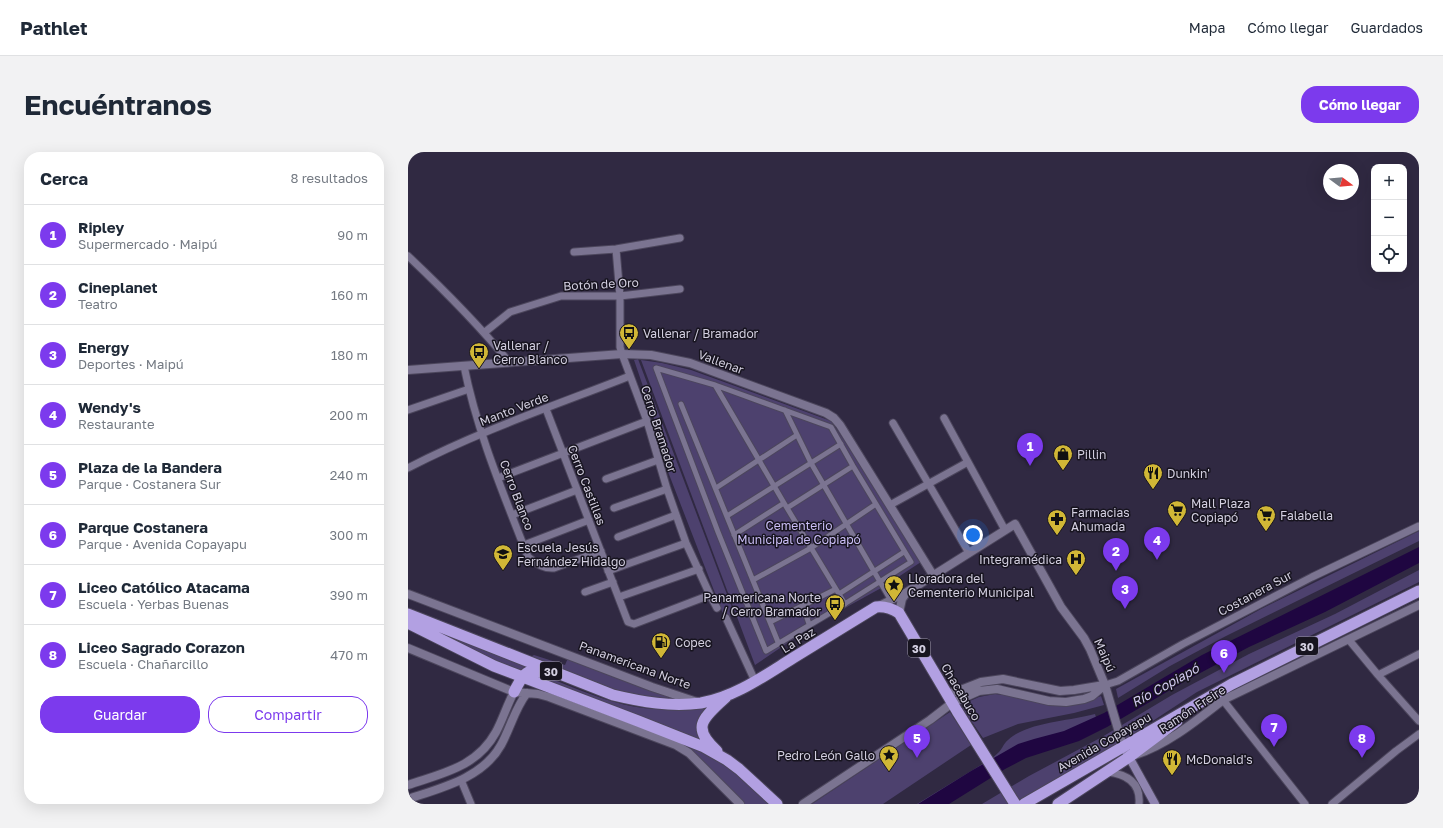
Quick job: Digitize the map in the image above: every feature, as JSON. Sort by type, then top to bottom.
[{"type":"highway","name":"Avenida Copayapu","points":[[1024,804],[1237,681],[1419,591]]},
{"type":"highway","points":[[876,607],[887,607],[899,613]]},
{"type":"highway","name":"La Paz","points":[[700,703],[728,695],[755,681],[876,607]]},
{"type":"highway","name":"Chacabuco","points":[[899,613],[945,692],[1012,799]]},
{"type":"highway","name":"Panamericana Norte","points":[[408,614],[613,695],[645,702],[669,704],[700,703]]},
{"type":"highway","name":"30","points":[[408,623],[481,661],[689,741],[727,760],[758,785],[777,804]]},
{"type":"highway","points":[[514,692],[521,677],[534,670],[564,679],[570,678]]},
{"type":"highway","points":[[727,760],[709,744],[702,731],[702,724],[708,714],[728,695]]},
{"type":"highway","name":"Avenida Copayapu","points":[[1058,804],[1129,757],[1197,705]]},
{"type":"highway","points":[[596,714],[638,721]]},
{"type":"main road","name":"Maipú","points":[[1123,746],[1156,804]]},
{"type":"street","points":[[574,252],[616,249],[680,238]]},
{"type":"street","name":"Cerro Bramador","points":[[616,249],[620,296],[620,347],[647,422],[667,488],[686,543],[717,608]]},
{"type":"street","points":[[408,256],[485,332],[509,362]]},
{"type":"street","name":"Botón de Oro","points":[[485,332],[510,312],[560,296],[620,296],[680,289]]},
{"type":"street","name":"Vallenar","points":[[408,370],[622,354],[650,355],[690,363],[830,415],[840,425],[932,575]]},
{"type":"street","name":"Cerro Blanco","points":[[464,366],[482,434],[528,557],[534,562],[554,568],[601,551]]},
{"type":"street","points":[[656,368],[715,385],[785,410],[831,427],[911,562],[845,604],[766,650],[718,532],[656,368]]},
{"type":"street","name":"Manto Verde","points":[[408,468],[432,455],[482,434],[630,376]]},
{"type":"street","points":[[715,385],[758,460],[845,604]]},
{"type":"street","points":[[408,410],[469,389]]},
{"type":"street","points":[[681,404],[778,642]]},
{"type":"street","name":"Cerro Castillas","points":[[546,409],[628,622],[634,624],[710,596]]},
{"type":"street","points":[[785,410],[811,463],[890,599]]},
{"type":"street","points":[[944,418],[1005,530]]},
{"type":"street","points":[[498,478],[647,422]]},
{"type":"street","points":[[893,423],[969,553]]},
{"type":"street","points":[[716,488],[797,435]]},
{"type":"street","points":[[726,516],[841,444]]},
{"type":"street","points":[[606,480],[658,460]]},
{"type":"street","points":[[890,505],[968,462]]},
{"type":"street","points":[[787,508],[853,466]]},
{"type":"street","points":[[614,508],[667,488]]},
{"type":"street","points":[[512,515],[577,490]]},
{"type":"street","points":[[734,535],[784,503]]},
{"type":"street","points":[[753,580],[811,548],[876,504]]},
{"type":"street","points":[[618,537],[676,515]]},
{"type":"street","points":[[524,545],[589,520]]},
{"type":"street","name":"La Paz","points":[[876,607],[907,592],[1015,524]]},
{"type":"street","name":"Maipú","points":[[1015,524],[1061,607],[1087,644],[1104,683],[1123,746]]},
{"type":"street","name":"Costanera Sur","points":[[945,692],[953,693],[981,682],[1003,679],[1060,691],[1074,690],[1118,681],[1183,644],[1312,577],[1419,526]]},
{"type":"street","points":[[608,571],[686,543]]},
{"type":"street","points":[[770,622],[803,606],[838,592],[874,572],[904,552]]},
{"type":"street","points":[[619,597],[699,569]]},
{"type":"street","points":[[585,592],[613,582]]},
{"type":"street","points":[[899,613],[902,599],[907,592]]},
{"type":"street","name":"Panamericana Norte","points":[[408,594],[652,687],[700,703]]},
{"type":"street","name":"Ramón Freire","points":[[1129,757],[1146,752],[1158,745],[1200,718],[1223,700],[1419,605]]},
{"type":"street","points":[[803,606],[809,624]]},
{"type":"street","points":[[726,618],[755,681]]},
{"type":"street","points":[[1349,640],[1419,721]]},
{"type":"street","points":[[408,648],[514,692],[544,696],[596,714],[676,745],[689,753],[740,804]]},
{"type":"street","points":[[1378,675],[1419,654]]},
{"type":"street","name":"Costanera Sur","points":[[803,804],[952,703],[979,692],[988,689],[1005,691],[1049,701],[1075,701],[1092,696],[1104,683]]},
{"type":"street","points":[[408,784],[455,769],[468,762],[495,734],[514,692]]},
{"type":"street","points":[[408,799],[461,780],[480,768],[493,756],[500,746],[521,702],[527,694]]},
{"type":"street","points":[[1223,700],[1305,804]]},
{"type":"street","points":[[503,718],[507,722],[511,723]]},
{"type":"street","points":[[1332,804],[1419,734]]},
{"type":"street","points":[[1106,772],[1119,774],[1131,781],[1138,793],[1139,804]]},
{"type":"street","points":[[461,780],[471,804]]},
{"type":"green space","points":[[638,359],[734,613],[725,619],[665,464],[663,445],[634,360]]},
{"type":"green space","name":"Cementerio Municipal de Copiapó","points":[[641,360],[691,370],[831,421],[880,494],[921,562],[883,587],[814,625],[755,665]]},
{"type":"green space","points":[[1419,531],[1419,541],[1226,636],[1170,666],[1118,698],[1116,689],[1261,609]]},
{"type":"green space","points":[[1419,570],[1419,582],[1197,692],[1116,745],[1016,804],[982,804],[1029,776],[1102,737],[1172,695],[1249,654],[1335,614]]},
{"type":"green space","points":[[456,637],[525,666],[520,672],[453,640]]},
{"type":"green space","points":[[534,655],[565,665],[568,658],[613,677],[668,696],[668,699],[639,696],[608,687],[530,657]]},
{"type":"green space","points":[[541,677],[547,677],[602,698],[631,706],[660,709],[713,703],[703,713],[704,743],[538,679]]},
{"type":"green space","points":[[995,694],[1081,703],[1101,696],[1104,705],[1074,713],[1018,724],[983,738],[963,709],[963,704],[979,697]]},
{"type":"green space","points":[[950,712],[971,745],[883,804],[812,804]]},
{"type":"green space","points":[[1095,714],[1100,730],[1021,753],[942,804],[917,804],[990,759],[1016,734],[1037,726]]},
{"type":"green space","points":[[679,743],[702,751],[727,765],[772,804],[744,804]]},
{"type":"water","name":"Río Copiapó","points":[[1419,547],[1419,563],[1325,612],[1249,647],[1189,679],[1107,727],[1079,741],[1026,758],[1005,769],[949,804],[918,804],[1018,744],[1064,731],[1104,713],[1202,655]]},
{"type":"place","name":"Vallenar / Bramador","points":[[629,350]]},
{"type":"place","name":"Vallenar / Cerro Blanco","points":[[479,369]]},
{"type":"place","name":"Ripley","points":[[1030,466]]},
{"type":"place","name":"Pillin","points":[[1063,471]]},
{"type":"place","name":"Dunkin'","points":[[1153,490]]},
{"type":"place","name":"Mall Plaza Copiapó","points":[[1177,527]]},
{"type":"place","name":"Falabella","points":[[1266,532]]},
{"type":"place","name":"Farmacias Ahumada","points":[[1057,536]]},
{"type":"place","name":"Wendy's","points":[[1157,560]]},
{"type":"place","name":"Escuela Jesús Fernández Hidalgo","points":[[503,571]]},
{"type":"place","name":"Cineplanet","points":[[1116,571]]},
{"type":"place","name":"Integramédica","points":[[1076,576]]},
{"type":"place","name":"Lloradora del Cementerio Municipal","points":[[894,602]]},
{"type":"place","name":"Energy","points":[[1125,609]]},
{"type":"place","name":"Panamericana Norte / Cerro Bramador","points":[[835,621]]},
{"type":"place","name":"Copec","points":[[661,659]]},
{"type":"place","name":"Parque Costanera","points":[[1224,673]]},
{"type":"place","name":"Liceo Católico Atacama","points":[[1274,747]]},
{"type":"place","name":"Plaza de la Bandera","points":[[917,758]]},
{"type":"place","name":"Liceo Sagrado Corazon","points":[[1362,758]]},
{"type":"place","name":"Pedro León Gallo","points":[[889,772]]},
{"type":"place","name":"McDonald's","points":[[1172,776]]}]
